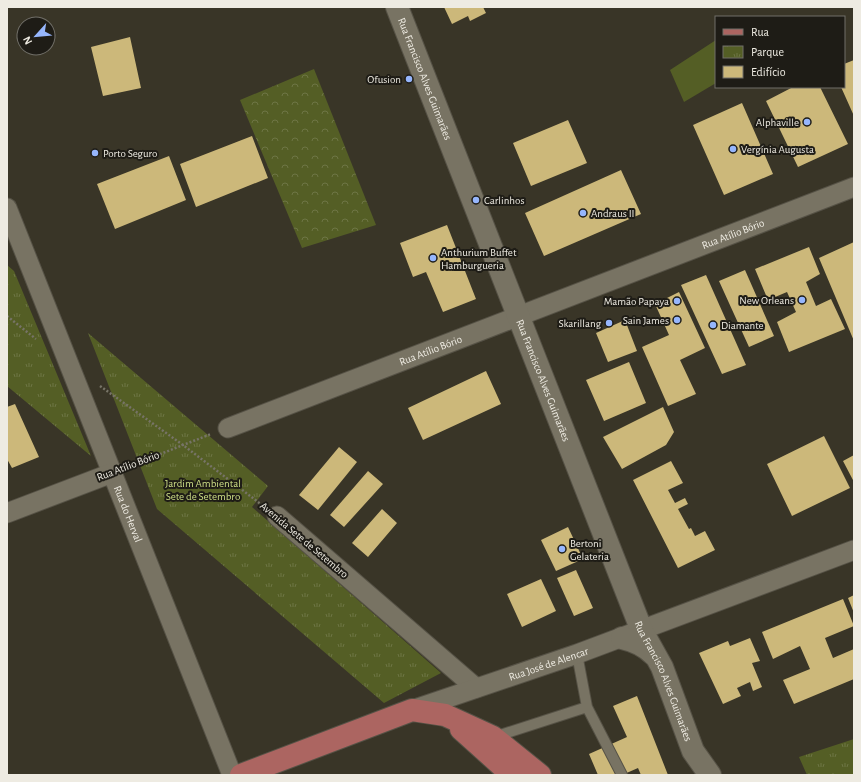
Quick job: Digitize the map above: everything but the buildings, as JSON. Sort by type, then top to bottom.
[{"type":"main road","points":[[412,710],[445,715],[493,737],[540,775]]},
{"type":"main road","name":"Rua José de Alencar","points":[[241,775],[412,710]]},
{"type":"main road","points":[[445,715],[512,775]]},
{"type":"street","name":"Rua Francisco Alves Guimarães","points":[[398,7],[519,316],[632,634],[662,667],[693,751],[710,775]]},
{"type":"street","name":"Rua Atílio Bório","points":[[228,428],[854,187]]},
{"type":"street","name":"Rua do Herval","points":[[7,208],[232,775]]},
{"type":"street","name":"Rua Atílio Bório","points":[[7,513],[112,472]]},
{"type":"street","name":"Avenida Sete de Setembro","points":[[276,516],[476,688]]},
{"type":"street","name":"Rua José de Alencar","points":[[412,710],[577,654],[854,550]]},
{"type":"street","name":"Rua Francisco Alves Guimarães","points":[[693,751],[694,775]]},
{"type":"lane","points":[[577,654],[587,706],[622,775]]},
{"type":"lane","points":[[493,737],[587,706]]},
{"type":"path","points":[[7,316],[38,340]]},
{"type":"path","name":"Avenida Sete de Setembro","points":[[69,365],[183,445],[276,516]]},
{"type":"path","name":"Rua Atílio Bório","points":[[112,472],[228,428]]},
{"type":"green space","points":[[715,41],[715,84],[684,102],[670,70]]},
{"type":"green space","points":[[314,69],[376,225],[302,248],[240,100]]},
{"type":"green space","points":[[7,265],[14,271],[91,456],[7,386]]},
{"type":"green space","name":"Jardim Ambiental Sete de Setembro","points":[[88,333],[268,486],[252,507],[441,673],[384,703],[157,509]]},
{"type":"green space","points":[[854,739],[854,775],[807,775],[799,757]]},
{"type":"place","name":"Ofusion","points":[[409,79]]},
{"type":"place","name":"Alphaville","points":[[807,122]]},
{"type":"place","name":"Vergínia Augusta","points":[[733,149]]},
{"type":"place","name":"Porto Seguro","points":[[95,153]]},
{"type":"place","name":"Carlinhos","points":[[476,200]]},
{"type":"place","name":"Andraus II","points":[[583,213]]},
{"type":"place","name":"Anthurium Buffet Hamburgueria","points":[[433,258]]},
{"type":"place","name":"New Orleans","points":[[802,300]]},
{"type":"place","name":"Mamão Papaya","points":[[677,301]]},
{"type":"place","name":"Sain James","points":[[677,320]]},
{"type":"place","name":"Skarillang","points":[[609,323]]},
{"type":"place","name":"Diamante","points":[[713,325]]},
{"type":"place","name":"Bertoni Gelateria","points":[[562,549]]}]
